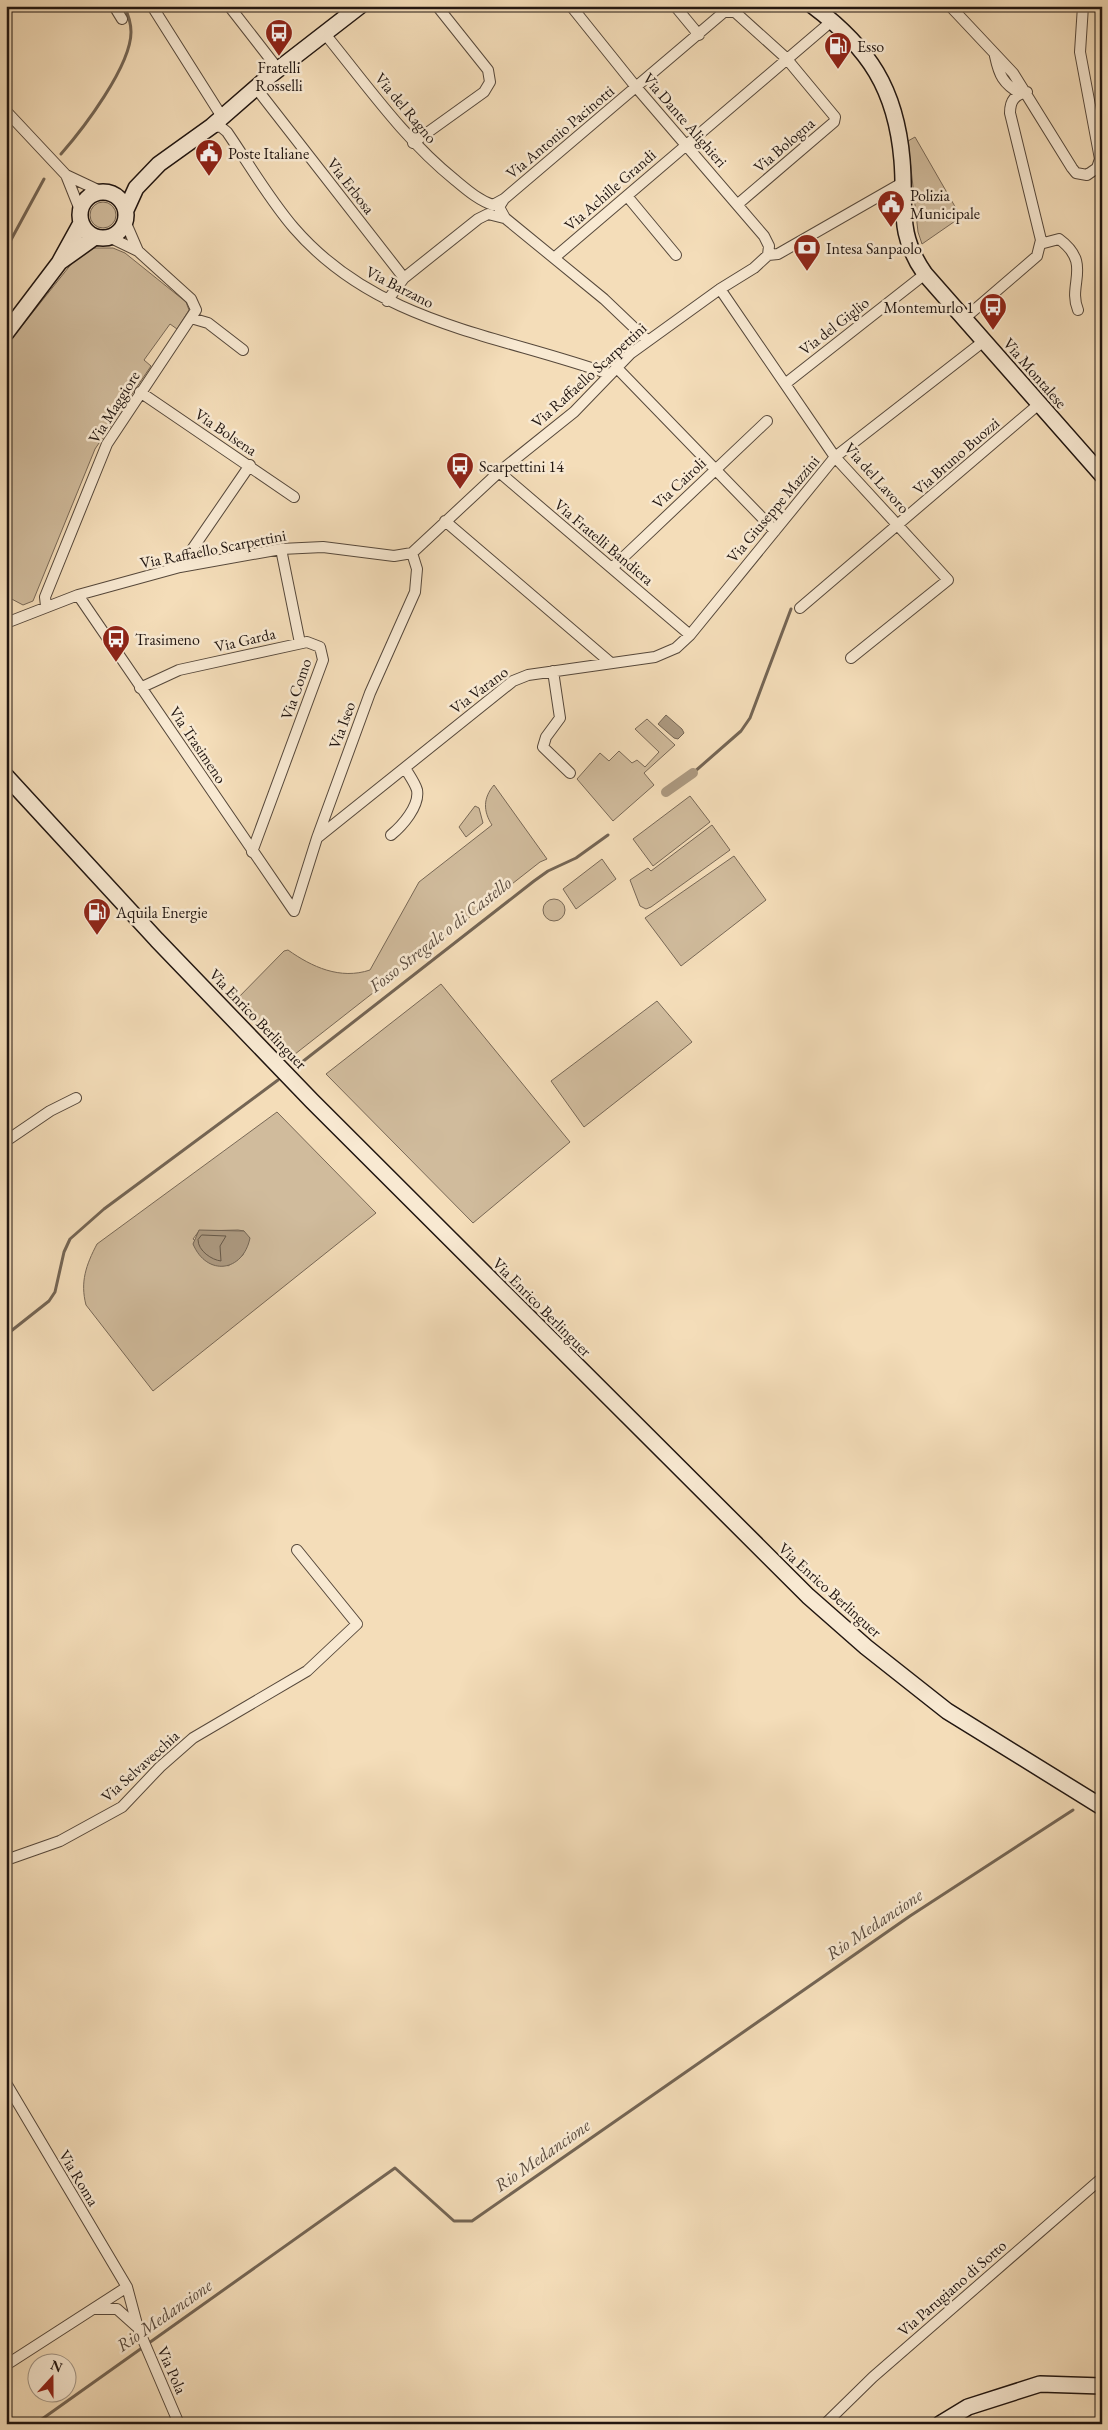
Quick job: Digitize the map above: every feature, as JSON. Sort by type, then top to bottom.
[{"type":"main road","points":[[183,145],[212,126],[278,69],[360,6]]},
{"type":"main road","name":"Via Montalese","points":[[814,6],[832,20],[864,51],[888,96],[898,128],[902,161],[903,226],[912,256],[925,274],[1102,475]]},
{"type":"main road","points":[[59,263],[102,237],[120,230],[136,188],[145,176],[220,112],[244,93],[254,89]]},
{"type":"main road","points":[[6,334],[59,263],[87,198],[145,176]]},
{"type":"main road","points":[[104,192],[120,198],[126,216]]},
{"type":"main road","points":[[80,217],[87,232],[102,237]]},
{"type":"main road","name":"Via Enrico Berlinguer","points":[[6,776],[158,940],[312,1101],[788,1577],[866,1647],[947,1711],[1101,1806]]},
{"type":"main road","points":[[940,2424],[968,2407],[1040,2384],[1102,2386]]},
{"type":"street","points":[[114,6],[122,18]]},
{"type":"street","points":[[152,6],[220,112]]},
{"type":"street","points":[[229,6],[278,69]]},
{"type":"street","points":[[413,143],[484,92],[490,82],[488,70],[437,6]]},
{"type":"street","name":"Via Dante Alighieri","points":[[571,6],[636,87],[764,236],[769,246],[768,255]]},
{"type":"street","points":[[675,6],[699,35]]},
{"type":"street","points":[[950,6],[995,56],[1000,77],[1004,83],[1024,93],[1076,173],[1087,175],[1092,172],[1100,159],[1080,52],[1083,6]]},
{"type":"street","name":"Via Antonio Pacinotti","points":[[504,199],[724,12],[735,12],[786,58]]},
{"type":"street","name":"Via Achille Grandi","points":[[554,258],[832,20]]},
{"type":"street","name":"Via del Ragno","points":[[325,34],[413,143],[472,194]]},
{"type":"street","name":"Via Bologna","points":[[738,204],[834,122],[835,118],[786,58]]},
{"type":"street","name":"Via Erbosa","points":[[254,89],[404,278]]},
{"type":"street","points":[[965,318],[1038,256],[1040,244],[1010,112],[1012,101],[1024,93]]},
{"type":"street","points":[[6,111],[66,175],[104,192]]},
{"type":"street","name":"Via Barzano","points":[[212,126],[221,127],[227,132],[284,214],[301,235],[350,278],[386,301],[435,322],[612,370]]},
{"type":"street","points":[[66,175],[80,217]]},
{"type":"street","name":"Via Raffaello Scarpettini","points":[[6,623],[78,595],[180,567],[281,548],[323,546],[394,556],[412,553],[444,520],[499,472],[574,412],[612,370],[646,340],[754,268],[768,255],[778,254],[902,183]]},
{"type":"street","points":[[472,194],[493,205],[504,199]]},
{"type":"street","points":[[472,194],[483,212],[478,220]]},
{"type":"street","points":[[627,196],[676,255]]},
{"type":"street","points":[[504,199],[499,207],[505,218],[604,299],[646,340]]},
{"type":"street","points":[[386,301],[404,278],[478,220],[488,214],[505,218]]},
{"type":"street","points":[[126,216],[138,252]]},
{"type":"street","points":[[102,237],[138,252],[193,301],[196,310],[191,318],[208,324],[243,350]]},
{"type":"street","points":[[1040,244],[1059,239],[1069,246],[1079,273],[1075,295],[1078,310]]},
{"type":"street","name":"Via del Giglio","points":[[786,384],[925,274]]},
{"type":"street","name":"Via del Lavoro","points":[[720,289],[835,457],[948,580],[851,658]]},
{"type":"street","name":"Via Maggiore","points":[[46,606],[45,598],[99,459],[140,392],[191,318]]},
{"type":"street","name":"Via Giuseppe Mazzini","points":[[690,635],[835,457],[984,341]]},
{"type":"street","points":[[612,370],[775,530]]},
{"type":"street","name":"Via Bolsena","points":[[140,392],[250,465],[294,497]]},
{"type":"street","name":"Via Bruno Buozzi","points":[[800,608],[1039,404]]},
{"type":"street","name":"Via Cairoli","points":[[612,568],[767,421]]},
{"type":"street","points":[[180,567],[250,465]]},
{"type":"street","name":"Via Fratelli Bandiera","points":[[499,472],[690,635]]},
{"type":"street","points":[[444,520],[611,663]]},
{"type":"street","name":"Via Como","points":[[252,852],[323,660],[322,651],[316,644],[300,643],[281,548]]},
{"type":"street","name":"Via Iseo","points":[[294,911],[317,838],[370,693],[415,592],[417,569],[412,553]]},
{"type":"street","name":"Via Trasimeno","points":[[78,595],[294,911]]},
{"type":"street","name":"Via Varano","points":[[317,838],[513,681],[528,675],[663,654],[676,648],[690,635]]},
{"type":"street","name":"Via Garda","points":[[140,688],[179,670],[300,643]]},
{"type":"street","points":[[553,671],[560,718],[546,737],[543,747],[570,773]]},
{"type":"street","points":[[391,835],[404,823],[416,797],[416,790],[405,768]]},
{"type":"street","points":[[6,1141],[50,1112],[76,1098]]},
{"type":"street","name":"Via Selvavecchia","points":[[6,1860],[60,1841],[122,1807],[160,1767],[193,1738],[307,1671],[357,1624],[297,1550]]},
{"type":"street","name":"Via Roma","points":[[6,2083],[127,2287]]},
{"type":"street","name":"Via Parugiano di Sotto","points":[[825,2424],[873,2377],[1102,2178]]},
{"type":"street","points":[[6,2365],[127,2287]]},
{"type":"street","name":"Via Pola","points":[[127,2287],[138,2328],[179,2424]]},
{"type":"street","name":"Via Pola","points":[[91,2309],[117,2309],[125,2314],[138,2328]]},
{"type":"shaded area","points":[[915,137],[961,217],[922,244],[918,232],[908,141]]},
{"type":"shaded area","points":[[103,202],[112,206],[116,215],[112,224],[103,228],[94,224],[90,215],[94,206]]},
{"type":"shaded area","points":[[91,248],[113,248],[125,253],[186,302],[189,310],[177,329],[170,324],[144,360],[151,366],[95,449],[33,601],[23,605],[6,596],[8,503],[6,495],[6,346],[76,258]]},
{"type":"shaded area","points":[[647,719],[675,745],[644,773],[654,785],[613,821],[577,779],[600,753],[609,761],[619,751],[632,763],[637,760],[645,767],[659,752],[635,729]]},
{"type":"shaded area","points":[[494,785],[547,859],[540,862],[290,1058],[234,1002],[284,951],[288,950],[307,962],[337,973],[359,973],[370,970],[419,882],[492,825],[485,805],[490,790]]},
{"type":"shaded area","points":[[690,796],[710,822],[653,866],[633,839]]},
{"type":"shaded area","points":[[475,806],[479,808],[483,823],[466,837],[459,827]]},
{"type":"shaded area","points":[[712,825],[730,850],[651,907],[646,909],[640,906],[630,880],[648,868],[651,871]]},
{"type":"shaded area","points":[[734,856],[766,900],[681,966],[645,918]]},
{"type":"shaded area","points":[[602,859],[616,879],[576,909],[563,889]]},
{"type":"shaded area","points":[[554,899],[562,902],[565,910],[562,918],[554,921],[546,918],[543,910],[546,902]]},
{"type":"shaded area","points":[[441,984],[570,1142],[473,1223],[326,1074]]},
{"type":"shaded area","points":[[657,1001],[692,1042],[584,1127],[551,1081]]},
{"type":"shaded area","points":[[277,1112],[376,1213],[153,1391],[86,1305],[84,1297],[85,1274],[97,1244]],"holes":[[[199,1231],[244,1231],[243,1255],[228,1266],[193,1239]]]},
{"type":"water","points":[[666,715],[684,733],[678,739],[674,738],[658,724]]},
{"type":"water","points":[[199,1230],[244,1231],[250,1238],[246,1249],[233,1264],[215,1266],[199,1255],[193,1244]]},
{"type":"waterway","points":[[61,154],[93,113],[115,79],[123,62],[129,46],[131,32],[124,6]]},
{"type":"waterway","points":[[6,249],[44,179]]},
{"type":"waterway","name":"Fosso Stregale o di Castello","points":[[693,773],[741,731],[750,718],[791,609]]},
{"type":"waterway","name":"Fosso Stregale o di Castello","points":[[666,792],[693,773]]},
{"type":"waterway","name":"Fosso Stregale o di Castello","points":[[297,1066],[534,881],[548,871],[576,858],[608,835]]},
{"type":"waterway","name":"Fosso Stregale o di Castello","points":[[6,1335],[49,1301],[55,1292],[64,1252],[70,1239],[104,1209],[278,1080]]},
{"type":"waterway","name":"Rio Medancione","points":[[35,2424],[395,2168],[454,2221],[472,2221],[910,1916],[1073,1810]]},
{"type":"place","name":"Fratelli Rosselli","points":[[279,57]]},
{"type":"place","name":"Esso","points":[[838,70]]},
{"type":"place","name":"Poste Italiane","points":[[209,177]]},
{"type":"place","name":"Polizia Municipale","points":[[891,228]]},
{"type":"place","name":"Intesa Sanpaolo","points":[[807,272]]},
{"type":"place","name":"Montemurlo 1","points":[[993,331]]},
{"type":"place","name":"Scarpettini 14","points":[[460,490]]},
{"type":"place","name":"Trasimeno","points":[[116,663]]},
{"type":"place","name":"Aquila Energie","points":[[97,936]]}]
